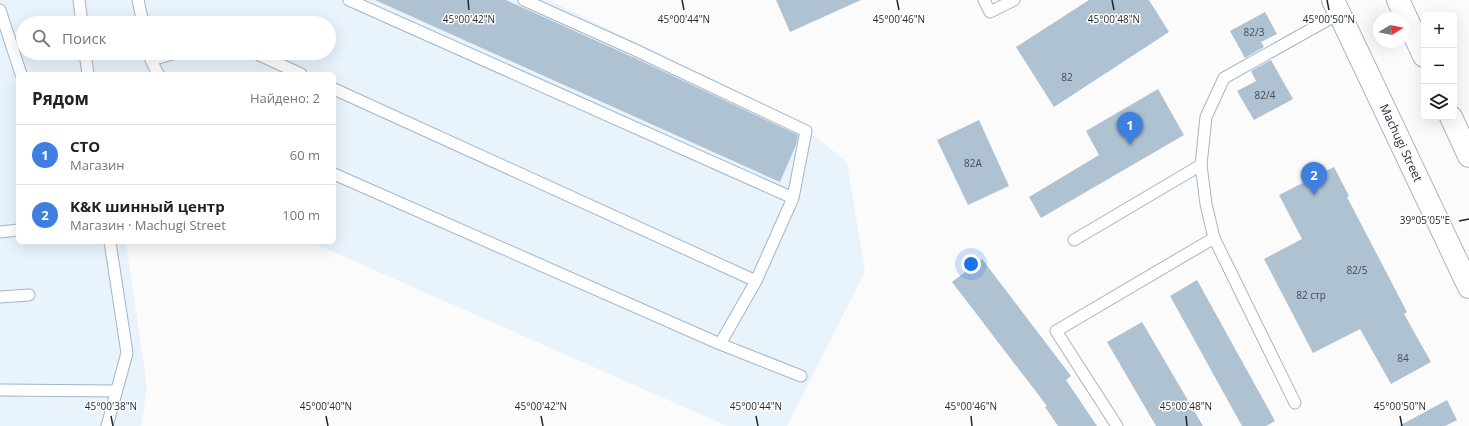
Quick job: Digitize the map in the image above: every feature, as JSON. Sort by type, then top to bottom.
[{"type":"main road","points":[[1398,0],[1421,50]]},
{"type":"main road","name":"Machugi Street","points":[[1337,7],[1469,287]]},
{"type":"main road","points":[[1452,120],[1469,156]]},
{"type":"lane","points":[[79,0],[81,16]]},
{"type":"lane","points":[[138,0],[141,16]]},
{"type":"lane","points":[[349,0],[793,198]]},
{"type":"lane","points":[[524,0],[633,49],[806,131],[793,198],[756,281],[720,344]]},
{"type":"lane","points":[[984,0],[990,12],[1014,0]]},
{"type":"lane","points":[[1295,403],[1214,238],[1206,204],[1201,165],[1206,117],[1224,78],[1337,7]]},
{"type":"lane","points":[[0,10],[16,59]]},
{"type":"lane","points":[[16,60],[20,72]]},
{"type":"lane","points":[[86,60],[88,72]]},
{"type":"lane","points":[[151,60],[157,72]]},
{"type":"lane","points":[[270,60],[297,72]]},
{"type":"lane","points":[[336,90],[756,281]]},
{"type":"lane","points":[[1074,240],[1201,165]]},
{"type":"lane","points":[[336,175],[720,344],[801,376]]},
{"type":"lane","points":[[0,232],[16,230]]},
{"type":"lane","points":[[1117,426],[1056,331],[1214,238]]},
{"type":"lane","points":[[107,426],[127,353],[110,244]]},
{"type":"lane","points":[[0,297],[29,295]]},
{"type":"lane","points":[[0,390],[116,391]]},
{"type":"shaded area","points":[[0,0],[548,0],[790,116],[847,162],[865,272],[787,426],[727,426],[316,244],[336,244],[336,72],[16,72],[16,244],[126,244],[147,387],[141,426],[0,426]]},
{"type":"building","points":[[375,0],[506,0],[639,60],[798,135],[796,145],[780,182]]},
{"type":"building","points":[[776,0],[861,0],[790,32]]},
{"type":"building","points":[[1089,0],[1149,0],[1169,32],[1054,107],[1016,47]]},
{"type":"building","points":[[1265,12],[1277,34],[1261,42],[1264,47],[1245,58],[1230,31]]},
{"type":"building","points":[[1271,60],[1293,99],[1254,120],[1237,91],[1256,81],[1251,71]]},
{"type":"building","points":[[1158,89],[1184,135],[1041,218],[1029,197],[1099,155],[1086,131]]},
{"type":"building","points":[[979,120],[1009,186],[968,205],[937,140]]},
{"type":"building","points":[[1334,167],[1349,196],[1347,197],[1407,312],[1404,314],[1431,362],[1391,384],[1360,329],[1313,353],[1264,259],[1302,239],[1279,195]]},
{"type":"building","points":[[982,259],[1071,376],[1066,380],[1097,426],[1058,426],[1045,407],[1047,406],[952,282]]},
{"type":"building","points":[[1197,280],[1275,421],[1266,426],[1242,426],[1170,296]]},
{"type":"building","points":[[1142,322],[1203,426],[1156,426],[1107,342]]},
{"type":"building","points":[[1447,400],[1457,420],[1445,426],[1399,426]]},
{"type":"place","name":"СТО","points":[[1130,145]]},
{"type":"place","name":"K&K шинный центр","points":[[1314,195]]}]
